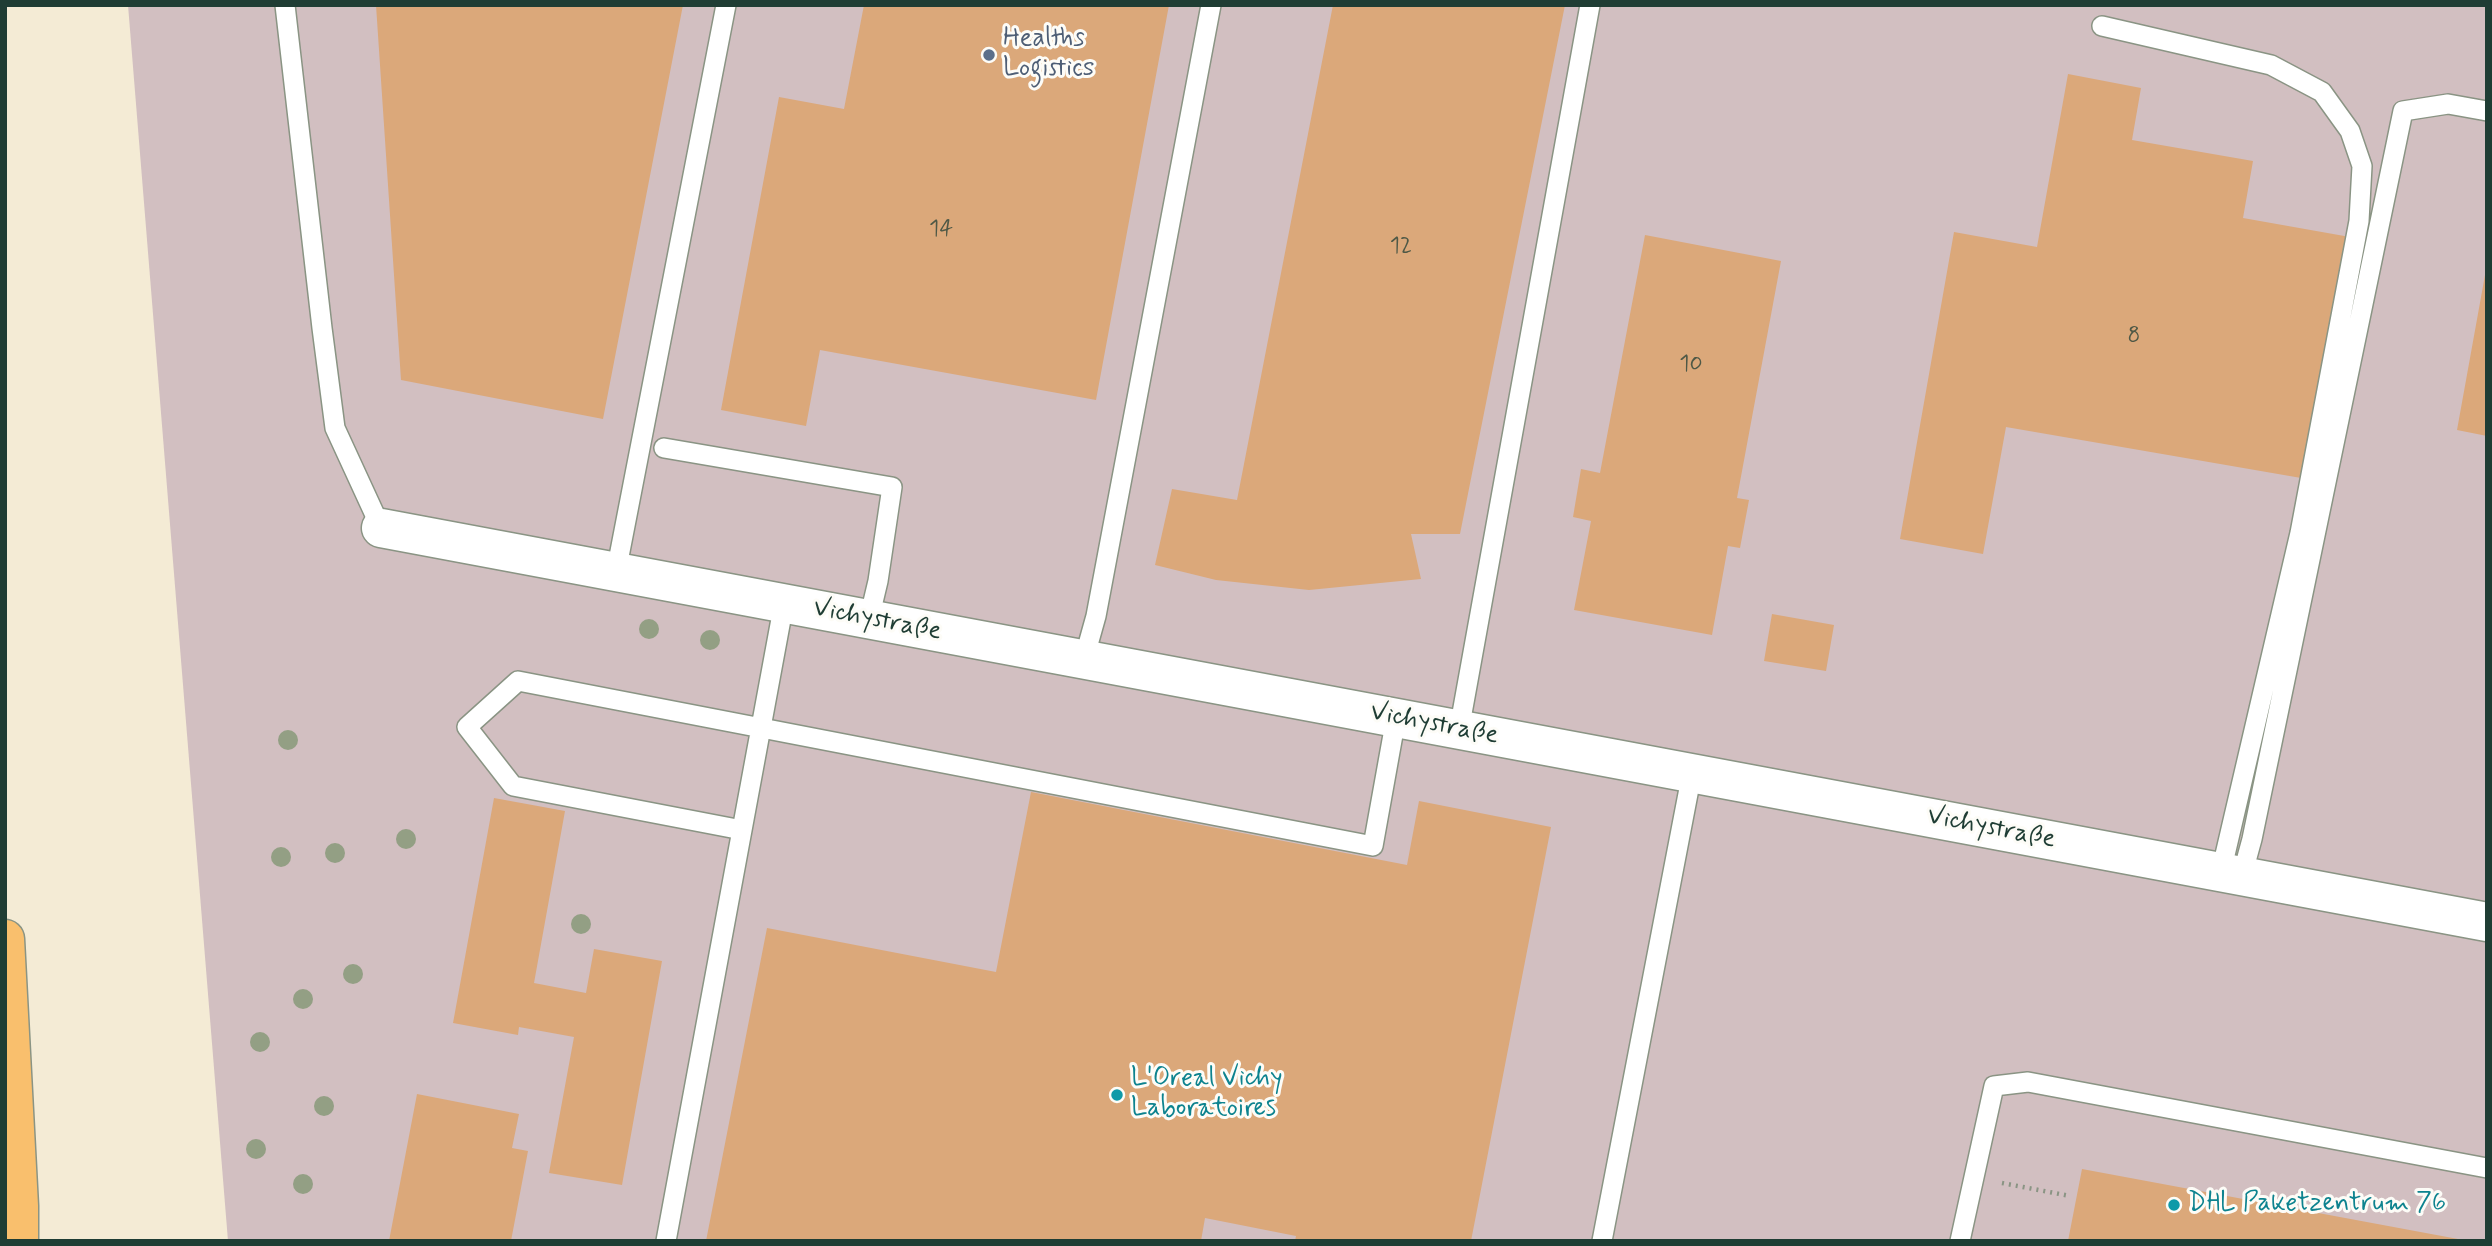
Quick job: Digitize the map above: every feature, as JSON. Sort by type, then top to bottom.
[{"type":"highway","points":[[5,939],[19,1241]]},
{"type":"street","name":"Vichystraße","points":[[381,528],[2487,922]]},
{"type":"lane","points":[[285,5],[335,428],[381,528]]},
{"type":"lane","points":[[616,572],[726,5]]},
{"type":"lane","points":[[1084,659],[1096,616],[1211,5]]},
{"type":"lane","points":[[1459,730],[1590,5]]},
{"type":"lane","points":[[2102,26],[2272,65],[2302,81],[2322,92],[2350,131],[2362,166],[2359,221],[2300,533],[2231,874]]},
{"type":"lane","points":[[2231,874],[2252,839],[2403,111],[2448,104],[2487,111]]},
{"type":"lane","points":[[664,448],[892,487],[878,581],[869,619]]},
{"type":"lane","points":[[666,1241],[784,604]]},
{"type":"lane","points":[[742,830],[513,786],[467,727],[517,681],[1373,846],[1396,718]]},
{"type":"lane","points":[[1602,1241],[1692,773]]},
{"type":"lane","points":[[1960,1241],[1994,1086],[2028,1082],[2487,1167]]},
{"type":"path","points":[[1974,1178],[2070,1196]]},
{"type":"shaded area","points":[[128,5],[2487,5],[2487,1241],[228,1241]]},
{"type":"building","points":[[376,5],[683,5],[603,419],[401,380]]},
{"type":"building","points":[[864,5],[1169,5],[1096,400],[820,350],[806,426],[721,410],[779,97],[844,109]]},
{"type":"building","points":[[1333,5],[1565,5],[1460,534],[1411,534],[1421,579],[1309,590],[1216,580],[1155,565],[1172,489],[1237,500]]},
{"type":"building","points":[[2068,74],[2141,88],[2132,140],[2253,161],[2243,218],[2350,237],[2307,479],[2006,427],[1983,554],[1900,539],[1954,232],[2037,247]]},
{"type":"building","points":[[1645,235],[1781,261],[1737,498],[1749,500],[1740,548],[1728,546],[1712,635],[1574,610],[1591,521],[1573,517],[1581,469],[1600,473]]},
{"type":"building","points":[[2485,275],[2487,276],[2487,436],[2457,430]]},
{"type":"building","points":[[1772,614],[1834,625],[1826,671],[1764,661]]},
{"type":"building","name":"L'Oreal Vichy Laboratoires","points":[[1031,792],[1407,865],[1419,801],[1551,827],[1471,1241],[1295,1241],[1296,1236],[1205,1218],[1201,1241],[706,1241],[767,928],[996,972]]},
{"type":"building","points":[[494,798],[565,811],[534,983],[586,993],[594,949],[662,961],[622,1185],[549,1173],[574,1037],[519,1027],[518,1035],[453,1023]]},
{"type":"building","points":[[417,1094],[519,1114],[512,1148],[528,1151],[511,1241],[389,1241]]},
{"type":"building","name":"DHL Paketzentrum 76","points":[[2082,1169],[2458,1239],[2458,1241],[2068,1241]]},
{"type":"place","name":"Healths Logistics","points":[[989,55]]},
{"type":"place","name":"L'Oreal Vichy Laboratoires","points":[[1117,1095]]},
{"type":"place","name":"DHL Paketzentrum 76","points":[[2174,1205]]}]
